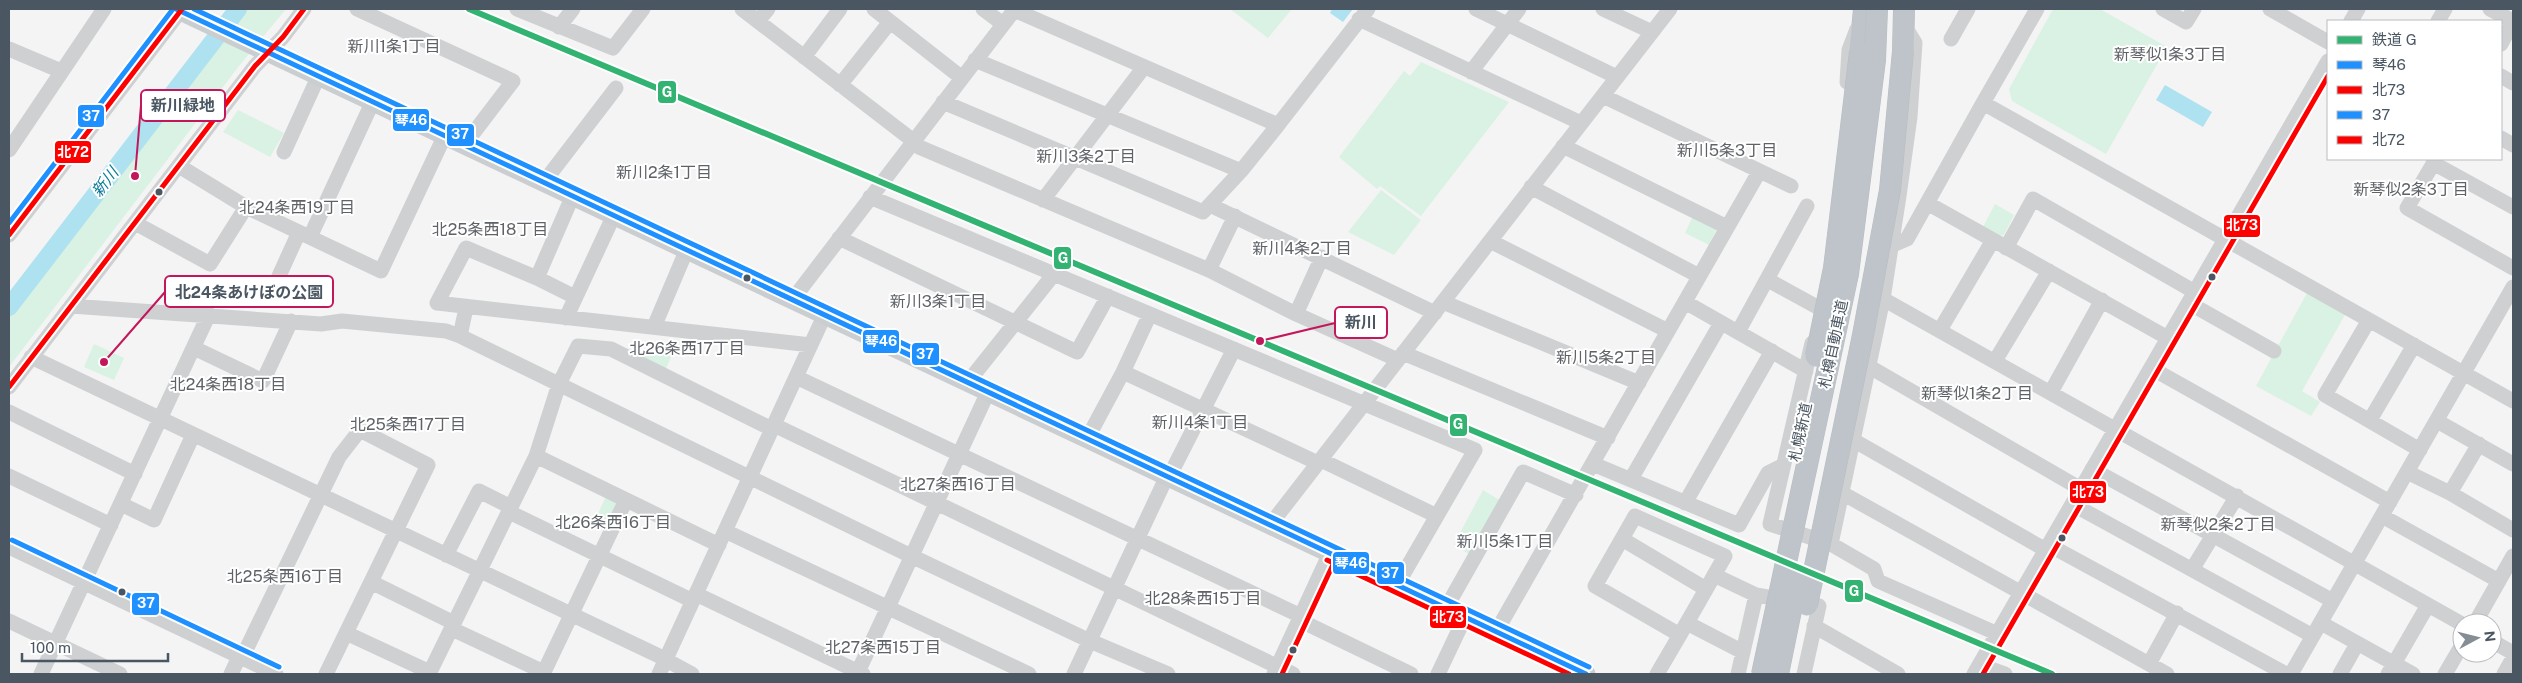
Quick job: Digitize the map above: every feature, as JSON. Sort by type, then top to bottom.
[{"type":"highway","name":"札幌新道","points":[[1749,674],[1834,268],[1864,9]]},
{"type":"highway","name":"札樽自動車道","points":[[1762,674],[1848,274],[1875,60],[1877,9]]},
{"type":"highway","name":"札樽自動車道","points":[[1778,674],[1859,278],[1889,51],[1899,14]]},
{"type":"highway","points":[[1792,674],[1863,335],[1890,190],[1903,51],[1899,14]]},
{"type":"main road","points":[[184,12],[1465,617],[1574,672]]},
{"type":"street","points":[[9,150],[61,70],[104,9]]},
{"type":"street","points":[[9,387],[179,166],[304,9]]},
{"type":"street","points":[[357,9],[512,82],[464,144]]},
{"type":"street","points":[[517,9],[613,48],[643,9]]},
{"type":"street","points":[[559,27],[573,9]]},
{"type":"street","points":[[742,9],[919,147],[1209,270],[1296,314],[1400,357],[1608,438]]},
{"type":"street","points":[[758,21],[768,9]]},
{"type":"street","points":[[804,57],[840,9]]},
{"type":"street","points":[[983,9],[1003,24]]},
{"type":"street","points":[[793,299],[1015,9],[1278,125]]},
{"type":"street","points":[[1476,9],[1617,77]]},
{"type":"street","points":[[1471,72],[1519,9]]},
{"type":"street","points":[[1603,9],[1652,32]]},
{"type":"street","points":[[1270,525],[1670,9]]},
{"type":"street","points":[[1864,9],[1849,50],[1839,159],[1819,308],[1770,524],[1831,544],[1874,569],[1878,581],[1998,634]]},
{"type":"street","points":[[1951,39],[1968,9]]},
{"type":"street","points":[[1891,246],[1907,239],[2037,9]]},
{"type":"street","points":[[2163,9],[2186,22],[2194,9]]},
{"type":"street","points":[[2270,9],[2327,41]]},
{"type":"street","points":[[2352,20],[2358,9]]},
{"type":"street","points":[[2439,20],[2445,9]]},
{"type":"street","points":[[2490,9],[2513,21],[2502,42]]},
{"type":"street","points":[[9,236],[184,12]]},
{"type":"street","points":[[840,85],[885,14],[962,78]]},
{"type":"street","points":[[943,102],[1203,212],[1241,171],[1364,14],[1471,72],[1581,124]]},
{"type":"street","points":[[1831,544],[1883,299],[1910,117],[1915,43],[1899,14]]},
{"type":"street","points":[[9,49],[61,70]]},
{"type":"street","points":[[975,60],[1241,171]]},
{"type":"street","points":[[2005,674],[1977,669],[2327,63]]},
{"type":"street","points":[[1043,200],[1144,67]]},
{"type":"street","points":[[284,152],[318,75]]},
{"type":"street","points":[[2502,77],[2513,83]]},
{"type":"street","points":[[544,182],[616,88]]},
{"type":"street","points":[[1603,96],[1791,186]]},
{"type":"street","points":[[280,276],[304,235],[373,101]]},
{"type":"street","points":[[1983,103],[2513,400]]},
{"type":"street","points":[[179,166],[246,207],[381,271],[445,135]]},
{"type":"street","points":[[2502,139],[2513,145]]},
{"type":"street","points":[[1564,146],[1727,227]]},
{"type":"street","points":[[2513,206],[2434,161],[2407,208],[2513,268]]},
{"type":"street","points":[[1496,632],[1759,172]]},
{"type":"street","points":[[1532,188],[1700,276]]},
{"type":"street","points":[[537,278],[573,195]]},
{"type":"street","points":[[870,197],[1363,405],[1475,450],[1397,585]]},
{"type":"street","points":[[1940,330],[2033,199],[2192,297],[2274,351]]},
{"type":"street","points":[[1927,203],[2168,338]]},
{"type":"street","points":[[1210,205],[1439,308],[1639,383]]},
{"type":"street","points":[[1738,332],[1807,206]]},
{"type":"street","points":[[135,223],[210,264],[246,207]]},
{"type":"street","points":[[566,318],[614,215]]},
{"type":"street","points":[[1209,270],[1234,216]]},
{"type":"street","points":[[839,238],[1076,352],[1108,296]]},
{"type":"street","points":[[1490,241],[1668,331]]},
{"type":"street","points":[[575,297],[537,278],[466,248],[437,303],[466,308],[654,326],[811,345]]},
{"type":"street","points":[[654,326],[687,249]]},
{"type":"street","points":[[1296,314],[1322,257]]},
{"type":"street","points":[[1995,361],[2049,271]]},
{"type":"street","points":[[968,382],[1054,274]]},
{"type":"street","points":[[1768,280],[1819,308]]},
{"type":"street","points":[[2291,674],[2513,287]]},
{"type":"street","points":[[1883,299],[2452,618]]},
{"type":"street","points":[[2051,392],[2102,300]]},
{"type":"street","points":[[1685,302],[1806,371]]},
{"type":"street","points":[[72,306],[210,314],[321,324],[342,321],[446,331],[460,336],[912,556],[1090,640],[1168,674]]},
{"type":"street","points":[[460,336],[466,308]]},
{"type":"street","points":[[41,674],[210,314]]},
{"type":"street","points":[[662,667],[825,314]]},
{"type":"street","points":[[1087,439],[1123,372],[1150,314]]},
{"type":"street","points":[[2369,320],[2325,395],[2420,450]]},
{"type":"street","points":[[194,348],[263,380],[291,321]]},
{"type":"street","points":[[1631,479],[1721,323]]},
{"type":"street","points":[[2370,420],[2414,345]]},
{"type":"street","points":[[346,633],[430,673],[536,456],[559,384],[578,346],[611,349],[1114,588],[1275,670],[1293,674]]},
{"type":"street","points":[[1074,674],[1137,538],[1234,349]]},
{"type":"street","points":[[1685,503],[1772,351]]},
{"type":"street","points":[[31,357],[571,614],[662,667],[692,674]]},
{"type":"street","points":[[1868,366],[2081,489]]},
{"type":"street","points":[[2150,368],[2390,502]]},
{"type":"street","points":[[1123,372],[1437,516]]},
{"type":"street","points":[[796,377],[1137,538],[1411,674]]},
{"type":"street","points":[[446,555],[479,491],[510,510],[599,557],[859,673],[988,392]]},
{"type":"street","points":[[9,412],[135,474]]},
{"type":"street","points":[[2436,421],[2513,464]]},
{"type":"street","points":[[231,674],[339,457],[360,430],[428,465],[394,530],[326,674]]},
{"type":"street","points":[[121,504],[154,520],[193,434]]},
{"type":"street","points":[[1853,440],[2048,547],[2177,613],[2286,674]]},
{"type":"street","points":[[2450,493],[2479,444]]},
{"type":"street","points":[[536,456],[719,545]]},
{"type":"street","points":[[1593,464],[1739,525],[1768,473],[1782,466]]},
{"type":"street","points":[[2092,469],[2214,534],[2333,601]]},
{"type":"street","points":[[1446,608],[1523,472],[1576,495]]},
{"type":"street","points":[[2407,472],[2450,493],[2513,530]]},
{"type":"street","points":[[9,476],[111,525]]},
{"type":"street","points":[[1842,493],[2167,674]]},
{"type":"street","points":[[2193,568],[2237,496]]},
{"type":"street","points":[[371,582],[544,673],[626,500]]},
{"type":"street","points":[[2072,504],[2193,568],[2317,629],[2357,644],[2391,669],[2412,674]]},
{"type":"street","points":[[1657,674],[1683,629],[1725,556],[1635,516],[1595,586],[1683,629],[1743,652]]},
{"type":"street","points":[[2382,516],[2499,581]]},
{"type":"street","points":[[725,531],[1029,674]]},
{"type":"street","points":[[1622,539],[1706,589]]},
{"type":"street","points":[[9,547],[276,674]]},
{"type":"street","points":[[1275,670],[1330,553]]},
{"type":"street","points":[[2480,613],[2513,556]]},
{"type":"street","points":[[1714,575],[1756,595],[1818,606],[1804,674]]},
{"type":"street","points":[[1738,674],[1756,595]]},
{"type":"street","points":[[2391,669],[2428,605]]},
{"type":"street","points":[[2149,664],[2177,613]]},
{"type":"street","points":[[1438,674],[1465,617]]},
{"type":"street","points":[[9,621],[120,674]]},
{"type":"street","points":[[1814,626],[1898,674]]},
{"type":"street","points":[[2340,674],[2357,644]]},
{"type":"street","points":[[2502,647],[2513,653]]},
{"type":"street","points":[[2504,674],[2513,658]]},
{"type":"street","points":[[2445,674],[2452,662]]},
{"type":"green space","points":[[245,9],[286,9],[239,66],[9,367],[9,316]]},
{"type":"green space","points":[[1230,9],[1292,9],[1268,38]]},
{"type":"green space","points":[[2053,9],[2100,9],[2167,47],[2106,154],[2012,101],[2009,89]]},
{"type":"green space","points":[[1421,62],[1509,102],[1421,216],[1380,186],[1377,189],[1339,157],[1404,71],[1410,76]]},
{"type":"green space","points":[[238,110],[284,133],[270,157],[223,132]]},
{"type":"green space","points":[[1381,190],[1421,220],[1394,255],[1348,232]]},
{"type":"green space","points":[[1995,204],[2014,215],[2004,235],[1999,236],[1983,227]]},
{"type":"green space","points":[[1692,218],[1716,230],[1709,245],[1685,233]]},
{"type":"green space","points":[[2307,293],[2346,313],[2302,391],[2320,402],[2311,416],[2256,386]]},
{"type":"green space","points":[[94,344],[124,358],[114,380],[84,367]]},
{"type":"green space","points":[[629,350],[673,352],[666,369]]},
{"type":"green space","points":[[1483,490],[1501,501],[1470,555],[1454,544]]},
{"type":"green space","points":[[606,496],[617,501],[609,521],[597,516]]},
{"type":"water","points":[[1332,9],[1353,9],[1343,22],[1330,13]]},
{"type":"water","points":[[2165,85],[2212,112],[2203,127],[2156,100]]},
{"type":"waterway","name":"新川","points":[[9,307],[238,9]]},
{"type":"rail line","name":"G","points":[[469,9],[2052,674]]},
{"type":"transit line","name":"37","points":[[9,223],[173,9]]},
{"type":"transit line","name":"琴46","points":[[176,9],[1586,674]]},
{"type":"transit line","name":"北72","points":[[9,235],[182,9]]},
{"type":"transit line","name":"37","points":[[194,9],[1589,667]]},
{"type":"transit line","name":"北72","points":[[9,387],[255,66],[283,37],[304,9]]},
{"type":"transit line","name":"北73","points":[[1983,674],[2327,78]]},
{"type":"transit line","name":"37","points":[[12,540],[279,667]]},
{"type":"transit line","name":"北73","points":[[1282,674],[1337,556]]},
{"type":"transit line","name":"北73","points":[[1327,560],[1569,674]]},
{"type":"place","name":"新川緑地","points":[[135,176]]},
{"type":"place","name":"新川","points":[[1260,341]]},
{"type":"place","name":"北24条あけぼの公園","points":[[104,362]]},
{"type":"district","name":"新川1条1丁目","points":[[394,46]]},
{"type":"district","name":"新琴似1条3丁目","points":[[2170,54]]},
{"type":"district","name":"新川5条3丁目","points":[[1727,150]]},
{"type":"district","name":"新川3条2丁目","points":[[1086,156]]},
{"type":"district","name":"新川2条1丁目","points":[[664,172]]},
{"type":"district","name":"新琴似2条3丁目","points":[[2411,189]]},
{"type":"district","name":"北24条西19丁目","points":[[297,207]]},
{"type":"district","name":"北25条西18丁目","points":[[490,229]]},
{"type":"district","name":"新川4条2丁目","points":[[1302,248]]},
{"type":"district","name":"新川3条1丁目","points":[[938,301]]},
{"type":"district","name":"北26条西17丁目","points":[[687,348]]},
{"type":"district","name":"新川5条2丁目","points":[[1606,357]]},
{"type":"district","name":"北24条西18丁目","points":[[228,384]]},
{"type":"district","name":"新琴似1条2丁目","points":[[1977,393]]},
{"type":"district","name":"新川4条1丁目","points":[[1200,422]]},
{"type":"district","name":"北25条西17丁目","points":[[408,424]]},
{"type":"district","name":"北27条西16丁目","points":[[958,484]]},
{"type":"district","name":"北26条西16丁目","points":[[613,522]]},
{"type":"district","name":"新琴似2条2丁目","points":[[2218,524]]},
{"type":"district","name":"新川5条1丁目","points":[[1505,541]]},
{"type":"district","name":"北25条西16丁目","points":[[285,576]]},
{"type":"district","name":"北28条西15丁目","points":[[1203,598]]},
{"type":"district","name":"北27条西15丁目","points":[[883,647]]}]
